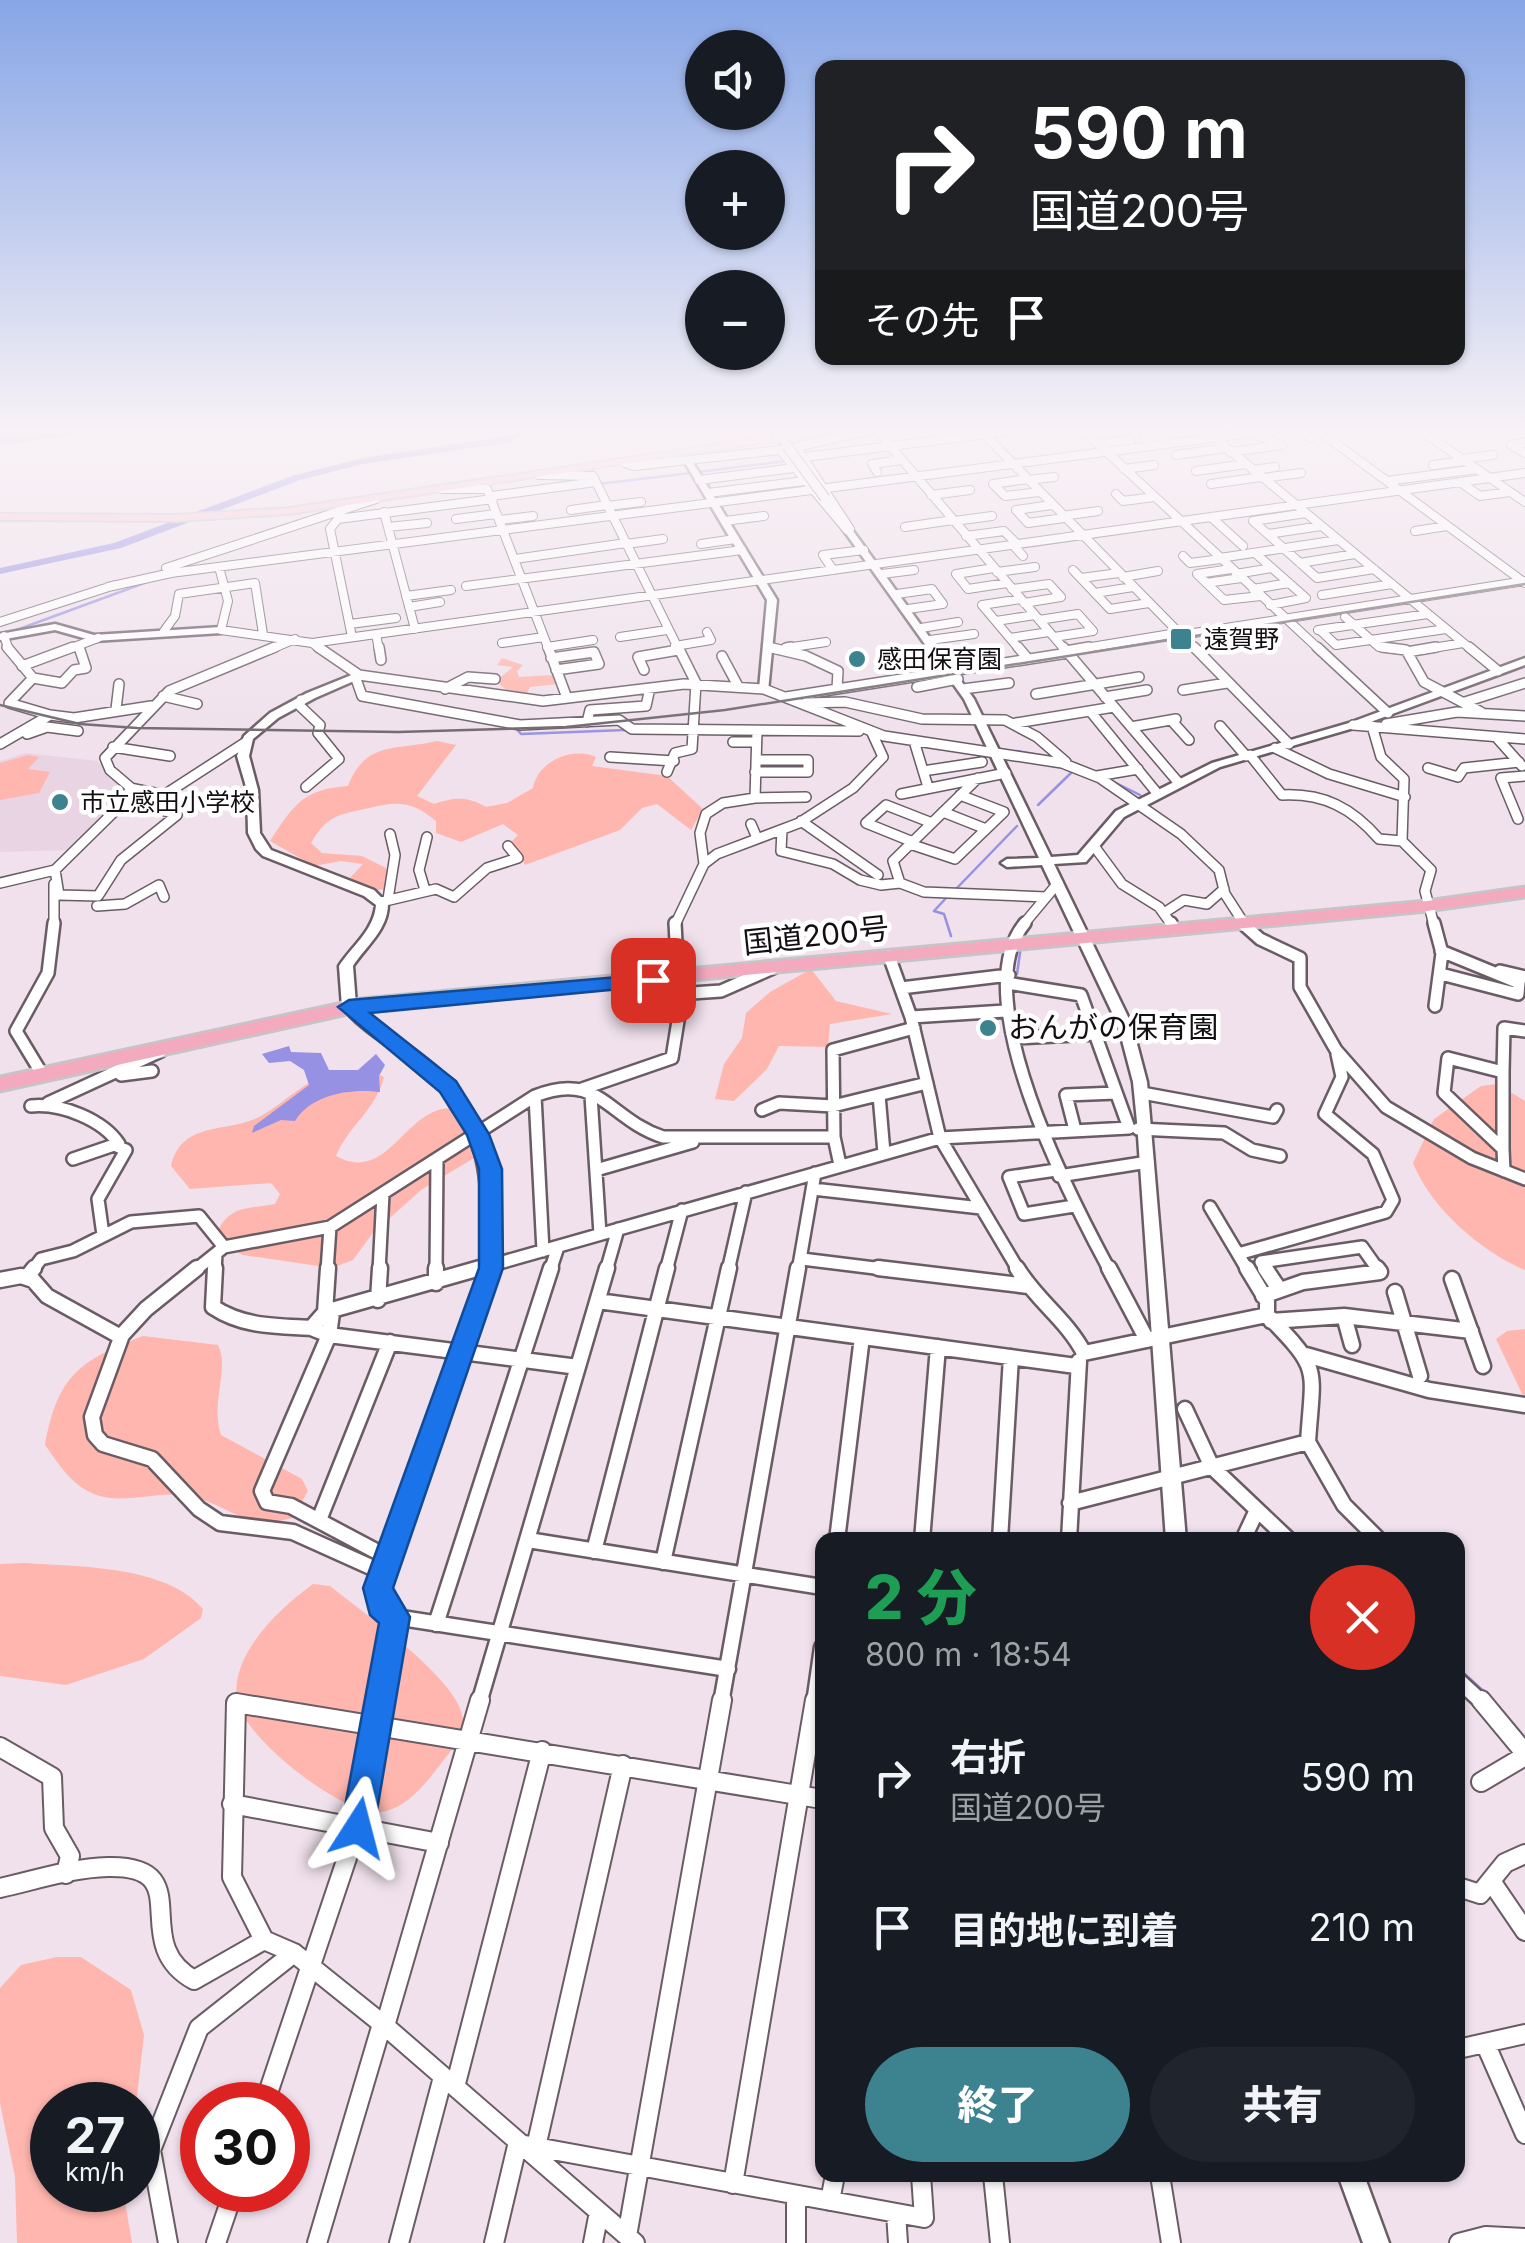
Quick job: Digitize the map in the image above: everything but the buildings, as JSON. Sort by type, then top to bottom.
[{"type":"highway","name":"国道200号","points":[[0,1084],[349,1007],[680,988],[772,968],[1427,906],[1525,892]]},
{"type":"street","points":[[0,622],[273,533]]},
{"type":"street","points":[[331,533],[352,637]]},
{"type":"street","points":[[389,533],[415,629]]},
{"type":"street","points":[[108,587],[451,533]]},
{"type":"street","points":[[504,533],[567,698]]},
{"type":"street","points":[[621,533],[696,683],[692,749],[675,753],[667,772]]},
{"type":"street","points":[[731,533],[774,606],[772,648],[764,689]]},
{"type":"street","points":[[851,533],[958,680],[1086,938],[1125,1025],[1142,1094],[1137,1129]]},
{"type":"street","points":[[963,533],[1178,782]]},
{"type":"street","points":[[966,536],[991,533]]},
{"type":"street","points":[[1005,533],[1024,556]]},
{"type":"street","points":[[1080,533],[1289,744]]},
{"type":"street","points":[[878,569],[1099,533]]},
{"type":"street","points":[[1193,533],[1388,712]]},
{"type":"street","points":[[1229,533],[1244,546]]},
{"type":"street","points":[[1268,534],[1277,533]]},
{"type":"street","points":[[1330,533],[1493,672],[1522,685]]},
{"type":"street","points":[[1456,533],[1524,582]]},
{"type":"street","points":[[1268,534],[1317,578]]},
{"type":"street","points":[[1203,542],[1234,537]]},
{"type":"street","points":[[515,559],[663,539]]},
{"type":"street","points":[[1183,556],[1190,563],[1338,540]]},
{"type":"street","points":[[701,544],[738,544]]},
{"type":"street","points":[[466,586],[634,564],[738,544]]},
{"type":"street","points":[[833,570],[824,555],[864,550]]},
{"type":"street","points":[[1255,553],[1306,598],[1270,604]]},
{"type":"street","points":[[1300,563],[1355,554]]},
{"type":"street","points":[[1028,659],[982,605],[1061,597],[1049,584],[968,588],[956,574],[1035,566]]},
{"type":"street","points":[[219,567],[221,588],[228,601],[221,630]]},
{"type":"street","points":[[1260,596],[1224,600],[1197,574],[1236,574],[1272,568]]},
{"type":"street","points":[[1081,578],[1152,569]]},
{"type":"street","points":[[1253,589],[1374,569]]},
{"type":"street","points":[[22,666],[98,638],[221,630],[312,643],[833,570],[914,570]]},
{"type":"street","points":[[1073,570],[1110,609],[1149,604]]},
{"type":"street","points":[[1483,577],[1478,578],[1489,587]]},
{"type":"street","points":[[917,687],[1066,652],[1524,582]]},
{"type":"street","points":[[1322,595],[1392,584]]},
{"type":"street","points":[[164,631],[175,616],[179,594],[259,585],[262,634]]},
{"type":"street","points":[[1095,593],[1133,588]]},
{"type":"street","points":[[896,594],[932,589],[943,604],[908,609]]},
{"type":"street","points":[[406,596],[451,590]]},
{"type":"street","points":[[409,606],[440,602]]},
{"type":"street","points":[[575,606],[582,622]]},
{"type":"street","points":[[996,621],[1078,614],[1093,631],[1010,638]]},
{"type":"street","points":[[1301,633],[1428,614]]},
{"type":"street","points":[[350,624],[396,618]]},
{"type":"street","points":[[1345,618],[1379,647],[1407,652],[1463,643]]},
{"type":"street","points":[[921,628],[958,622]]},
{"type":"street","points":[[79,646],[86,668],[74,670],[62,683],[33,678],[2,636],[60,627],[98,638]]},
{"type":"street","points":[[1320,630],[1336,645],[1446,628]]},
{"type":"street","points":[[620,637],[667,630]]},
{"type":"street","points":[[644,670],[638,657],[712,640],[708,632]]},
{"type":"street","points":[[376,634],[381,660]]},
{"type":"street","points":[[930,640],[974,634]]},
{"type":"street","points":[[164,796],[130,788],[105,758],[114,746],[147,720],[151,706],[163,696],[198,676],[295,640]]},
{"type":"street","points":[[502,643],[593,640]]},
{"type":"street","points":[[772,648],[826,642]]},
{"type":"street","points":[[312,643],[357,676],[527,700],[696,683],[764,689],[870,732],[882,760],[853,788],[802,821],[704,864],[675,921],[680,988],[672,1058],[586,1093]]},
{"type":"street","points":[[772,648],[838,670],[837,689]]},
{"type":"street","points":[[552,658],[594,652],[598,664],[556,670]]},
{"type":"street","points":[[1407,652],[1424,682],[1481,712]]},
{"type":"street","points":[[722,656],[738,686]]},
{"type":"street","points":[[1007,863],[1082,860],[1120,814],[1178,782],[1248,756],[1353,725],[1525,661]]},
{"type":"street","points":[[97,906],[103,882],[128,850],[177,815],[156,808],[164,796],[246,742],[275,715],[357,676]]},
{"type":"street","points":[[357,676],[362,696],[524,726],[619,720],[628,729],[870,732],[1069,765],[1096,776],[1206,855],[1219,870],[1242,924],[1260,939],[1300,958],[1300,988],[1336,1050],[1386,1107],[1472,1158],[1525,1180]]},
{"type":"street","points":[[445,689],[451,682],[474,676],[495,679]]},
{"type":"street","points":[[1036,694],[1139,677]]},
{"type":"street","points":[[33,678],[9,703],[74,718],[151,706]]},
{"type":"street","points":[[786,697],[958,680],[1008,683]]},
{"type":"street","points":[[1183,690],[1228,683]]},
{"type":"street","points":[[116,709],[119,684]]},
{"type":"street","points":[[1465,702],[1522,685]]},
{"type":"street","points":[[586,722],[590,710],[646,706],[650,688]]},
{"type":"street","points":[[1105,697],[1148,690]]},
{"type":"street","points":[[163,696],[197,704]]},
{"type":"street","points":[[301,700],[300,706],[317,719],[324,745],[339,758],[306,787]]},
{"type":"street","points":[[802,704],[845,702],[922,719],[979,717],[1016,723],[1114,707]]},
{"type":"street","points":[[1090,711],[1157,793]]},
{"type":"street","points":[[1372,726],[1481,712],[1525,716]]},
{"type":"street","points":[[18,737],[50,715]]},
{"type":"street","points":[[1441,715],[1464,736]]},
{"type":"street","points":[[1130,727],[1173,720],[1189,740]]},
{"type":"street","points":[[1016,723],[1069,765]]},
{"type":"street","points":[[1353,725],[1525,739]]},
{"type":"street","points":[[1220,726],[1282,795],[1315,796],[1356,813],[1375,837],[1402,841],[1431,870],[1425,884],[1427,906],[1441,951],[1436,1006]]},
{"type":"street","points":[[1372,726],[1381,757],[1404,780],[1402,841]]},
{"type":"street","points":[[0,744],[41,728],[78,731]]},
{"type":"street","points":[[754,798],[757,731]]},
{"type":"street","points":[[1497,738],[1523,769]]},
{"type":"street","points":[[914,740],[928,787]]},
{"type":"street","points":[[246,742],[243,753],[253,788],[250,828],[255,842],[268,853],[384,901],[436,889],[454,897],[486,868],[518,858],[508,846]]},
{"type":"street","points":[[733,742],[756,742]]},
{"type":"street","points":[[114,746],[170,756]]},
{"type":"street","points":[[1275,748],[1329,774],[1405,796]]},
{"type":"street","points":[[610,757],[674,761]]},
{"type":"street","points":[[755,772],[808,772],[808,760],[756,760]]},
{"type":"street","points":[[923,770],[982,762]]},
{"type":"street","points":[[1428,768],[1458,776],[1464,768],[1523,769]]},
{"type":"street","points":[[1096,776],[1138,769]]},
{"type":"street","points":[[1518,819],[1501,778],[1523,769]]},
{"type":"street","points":[[902,794],[1006,774]]},
{"type":"street","points":[[900,883],[893,861],[978,778]]},
{"type":"street","points":[[0,883],[55,870],[127,798],[130,788]]},
{"type":"street","points":[[932,823],[886,805],[866,823],[955,859],[1004,812],[960,795]]},
{"type":"street","points":[[704,864],[696,830],[699,819],[719,803],[806,797]]},
{"type":"street","points":[[944,812],[986,829]]},
{"type":"street","points":[[802,821],[878,875]]},
{"type":"street","points":[[751,824],[757,838]]},
{"type":"street","points":[[782,830],[781,851],[833,864],[874,884],[900,883],[912,890],[1046,897]]},
{"type":"street","points":[[390,834],[396,855],[384,914],[346,966],[349,1007],[448,1087],[478,1134],[490,1169],[491,1268],[384,1564],[378,1588],[381,1605],[395,1617],[728,1668]]},
{"type":"street","points":[[425,890],[419,870],[427,837]]},
{"type":"street","points":[[1094,846],[1110,860],[1120,883],[1167,911],[1174,930]]},
{"type":"street","points":[[55,870],[59,896],[97,906],[124,904],[159,885],[164,896]]},
{"type":"street","points":[[42,1074],[16,1031],[47,977],[56,948],[51,922],[55,870]]},
{"type":"street","points":[[1058,883],[1029,913],[1008,979],[1005,1010],[1041,1131],[1058,1173],[1154,1339]]},
{"type":"street","points":[[1167,911],[1184,900],[1207,904],[1224,888]]},
{"type":"street","points":[[1440,974],[1518,994],[1523,982],[1441,951]]},
{"type":"street","points":[[889,956],[912,1023],[940,1138],[1028,1286],[1072,1330],[1080,1359],[1070,1532]]},
{"type":"street","points":[[901,988],[1008,979],[1080,995],[1116,1092],[1137,1129],[1148,1162],[1154,1339],[1175,1532]]},
{"type":"street","points":[[648,996],[680,988]]},
{"type":"street","points":[[840,1165],[834,1137],[833,1050],[912,1023],[1005,1010]]},
{"type":"street","points":[[1504,1170],[1504,1028],[1525,1031]]},
{"type":"street","points":[[1014,1038],[1094,1034]]},
{"type":"street","points":[[32,1106],[48,1103],[92,1078],[143,1062],[165,1048]]},
{"type":"street","points":[[1238,1254],[1386,1212],[1394,1200],[1374,1154],[1325,1114],[1342,1078],[1336,1050]]},
{"type":"street","points":[[1503,1072],[1448,1058],[1444,1093],[1503,1149]]},
{"type":"street","points":[[92,1078],[152,1071]]},
{"type":"street","points":[[762,1110],[779,1104],[833,1106],[927,1083]]},
{"type":"street","points":[[384,1564],[293,1532],[220,1523],[199,1508],[152,1458],[104,1444],[94,1435],[92,1417],[121,1337],[146,1309],[220,1251],[294,1230],[330,1227],[535,1096],[566,1085],[586,1093],[646,1133],[834,1137]]},
{"type":"street","points":[[1076,1130],[1066,1095],[1116,1092]]},
{"type":"street","points":[[586,1093],[600,1234]]},
{"type":"street","points":[[879,1094],[884,1153]]},
{"type":"street","points":[[1142,1094],[1273,1117],[1277,1110]]},
{"type":"street","points":[[436,1624],[523,1360],[550,1249],[535,1096]]},
{"type":"street","points":[[48,1103],[83,1122],[108,1126],[126,1150],[96,1194],[95,1215],[102,1235]]},
{"type":"street","points":[[311,1328],[328,1312],[940,1138],[1137,1129],[1224,1134],[1252,1150],[1280,1156]]},
{"type":"street","points":[[596,1170],[708,1137]]},
{"type":"street","points":[[72,1159],[119,1144]]},
{"type":"street","points":[[436,1283],[437,1160]]},
{"type":"street","points":[[1074,1206],[1024,1214],[1009,1177],[1148,1162]]},
{"type":"street","points":[[631,2239],[638,2166],[815,1172]]},
{"type":"street","points":[[813,1190],[982,1208]]},
{"type":"street","points":[[663,1562],[746,1192]]},
{"type":"street","points":[[378,1300],[383,1194]]},
{"type":"street","points":[[1210,1207],[1264,1296],[1269,1318],[1306,1354],[1313,1372],[1308,1442],[1344,1506],[1371,1532]]},
{"type":"street","points":[[594,1551],[682,1210]]},
{"type":"street","points":[[27,1277],[41,1258],[73,1251],[130,1222],[193,1214],[206,1222],[220,1251],[214,1306],[222,1314],[250,1324],[311,1328],[329,1334],[578,1367]]},
{"type":"street","points":[[330,1227],[329,1334],[262,1491],[267,1502],[291,1506],[319,1520],[384,1564]]},
{"type":"street","points":[[316,2243],[501,1635],[618,1229]]},
{"type":"street","points":[[1264,1296],[1278,1286],[1380,1272],[1362,1247],[1316,1256],[1296,1253],[1261,1262],[1278,1286]]},
{"type":"street","points":[[1316,1256],[1331,1280]]},
{"type":"street","points":[[802,1259],[1028,1286]]},
{"type":"street","points":[[0,1280],[27,1277],[41,1284],[47,1296],[121,1337]]},
{"type":"street","points":[[1452,1279],[1483,1366]]},
{"type":"street","points":[[1394,1292],[1420,1376]]},
{"type":"street","points":[[598,1301],[1011,1357],[1080,1359],[1154,1339],[1269,1318],[1344,1316],[1471,1331]]},
{"type":"street","points":[[1344,1316],[1352,1344]]},
{"type":"street","points":[[838,1532],[862,1337]]},
{"type":"street","points":[[319,1520],[390,1342]]},
{"type":"street","points":[[923,1532],[938,1347]]},
{"type":"street","points":[[1306,1354],[1428,1390],[1525,1406]]},
{"type":"street","points":[[1000,1532],[1011,1357]]},
{"type":"street","points":[[1185,1409],[1218,1465],[1280,1532]]},
{"type":"street","points":[[1070,1503],[1308,1442]]},
{"type":"street","points":[[1247,1532],[1257,1510]]},
{"type":"street","points":[[528,1540],[815,1585]]},
{"type":"street","points":[[272,2082],[358,1828],[395,1617]]},
{"type":"street","points":[[1465,1685],[1525,1755],[1481,1782]]},
{"type":"street","points":[[733,2184],[802,1796],[815,1699]]},
{"type":"street","points":[[631,2239],[525,2144],[312,1967],[294,1953],[264,1940],[232,1877],[236,1703],[815,1798]]},
{"type":"street","points":[[0,1746],[52,1777],[54,1828],[69,1848],[66,1874]]},
{"type":"street","points":[[399,2243],[449,2082],[542,1751]]},
{"type":"street","points":[[494,2243],[525,2144],[623,1765]]},
{"type":"street","points":[[232,1804],[439,1843]]},
{"type":"street","points":[[1465,1889],[1480,1894],[1505,1863],[1525,1854]]},
{"type":"street","points":[[0,1888],[127,1866],[157,1882],[164,1896],[159,1938],[164,1958],[178,1974],[194,1980],[264,1940]]},
{"type":"street","points":[[1491,1881],[1525,1931]]},
{"type":"street","points":[[168,2243],[151,2150],[199,2028],[294,1953]]},
{"type":"street","points":[[1465,2048],[1525,2034]]},
{"type":"street","points":[[1485,2044],[1525,2134]]},
{"type":"street","points":[[525,2144],[924,2218],[921,2182]]},
{"type":"street","points":[[830,2201],[833,2182]]},
{"type":"street","points":[[994,2182],[1000,2243]]},
{"type":"street","points":[[1161,2182],[1171,2243]]},
{"type":"street","points":[[1354,2182],[1376,2243]]},
{"type":"street","points":[[796,2195],[796,2243]]},
{"type":"street","points":[[216,2243],[227,2212]]},
{"type":"street","points":[[593,2243],[599,2212]]},
{"type":"street","points":[[896,2213],[898,2243]]},
{"type":"street","points":[[1458,2243],[1486,2236],[1525,2238]]},
{"type":"shaded area","points":[[502,658],[523,665],[517,671],[519,677],[553,675],[558,684],[530,687],[525,697],[511,694],[496,681],[513,667],[497,665]]},
{"type":"shaded area","points":[[437,741],[456,745],[417,796],[434,804],[460,799],[486,807],[507,803],[533,788],[548,764],[567,755],[587,754],[596,757],[592,766],[667,776],[703,809],[691,830],[657,804],[642,808],[620,830],[525,865],[512,841],[518,835],[503,824],[461,842],[436,833],[436,821],[404,804],[335,817],[311,843],[322,853],[362,856],[386,868],[390,888],[373,891],[350,878],[363,864],[341,861],[314,866],[270,841],[302,801],[321,791],[348,786],[355,771],[373,754]]},
{"type":"shaded area","name":"市立感田小学校","points":[[26,753],[97,761],[126,789],[124,799],[68,850],[0,852],[0,761]]},
{"type":"shaded area","points":[[28,755],[39,757],[28,769],[50,772],[39,793],[0,800],[0,763]]},
{"type":"shaded area","points":[[811,969],[836,1001],[892,1014],[830,1024],[828,1047],[779,1046],[767,1069],[734,1101],[715,1099],[724,1064],[742,1038],[746,1013],[770,992]]},
{"type":"shaded area","points":[[289,1046],[291,1052],[321,1053],[329,1070],[358,1070],[376,1054],[385,1065],[379,1076],[380,1092],[333,1095],[311,1105],[295,1121],[281,1120],[252,1133],[254,1126],[309,1085],[304,1070],[290,1061],[269,1063],[262,1054]]},
{"type":"shaded area","points":[[343,1070],[372,1071],[384,1077],[375,1099],[336,1156],[357,1162],[375,1159],[419,1121],[436,1111],[455,1109],[479,1117],[482,1126],[474,1158],[421,1190],[372,1234],[353,1260],[332,1268],[243,1255],[228,1248],[218,1231],[228,1217],[242,1210],[275,1204],[280,1194],[271,1183],[190,1189],[171,1166],[177,1151],[196,1134],[261,1116],[309,1083]]},
{"type":"shaded area","points":[[1497,1084],[1525,1101],[1525,1270],[1491,1252],[1444,1212],[1413,1163],[1434,1119],[1481,1086]]},
{"type":"shaded area","points":[[1525,1329],[1525,1400],[1496,1339],[1507,1331]]},
{"type":"shaded area","points":[[143,1336],[218,1345],[222,1364],[218,1411],[221,1435],[302,1479],[308,1491],[292,1518],[261,1522],[188,1496],[105,1497],[86,1490],[66,1473],[45,1445],[65,1386],[87,1363]]},
{"type":"shaded area","points":[[0,1564],[145,1576],[187,1595],[203,1609],[201,1618],[144,1659],[66,1685],[0,1676]]},
{"type":"shaded area","points":[[313,1584],[330,1586],[428,1666],[457,1703],[463,1719],[456,1743],[421,1787],[408,1800],[382,1812],[344,1802],[297,1772],[256,1734],[237,1700],[241,1666],[249,1649],[273,1619]]},
{"type":"shaded area","points":[[57,1957],[81,1957],[131,1990],[144,2035],[139,2082],[30,2082],[30,2212],[127,2212],[132,2243],[17,2243],[15,2177],[0,2103],[0,1988],[21,1965]]},
{"type":"waterway","points":[[0,571],[117,546],[152,533]]},
{"type":"waterway","points":[[11,632],[150,581]]},
{"type":"waterway","points":[[516,728],[521,734],[625,730]]},
{"type":"waterway","points":[[1017,751],[1045,756]]},
{"type":"waterway","points":[[1038,805],[1073,771]]},
{"type":"waterway","points":[[1112,781],[1140,795]]},
{"type":"waterway","points":[[954,891],[1017,826]]},
{"type":"waterway","points":[[948,896],[934,911],[944,914],[951,936]]},
{"type":"waterway","points":[[1017,974],[1021,946]]},
{"type":"waterway","points":[[1208,1443],[1216,1458]]},
{"type":"waterway","points":[[1465,1674],[1489,1696]]},
{"type":"tram line","points":[[0,705],[80,724],[137,728],[398,732],[566,727],[725,710],[1525,584]]},
{"type":"place","name":"遠賀野","points":[[1181,639]]},
{"type":"place","name":"感田保育園","points":[[857,659]]},
{"type":"place","name":"市立感田小学校","points":[[60,802]]},
{"type":"place","name":"おんがの保育園","points":[[988,1028]]},
{"type":"route","points":[[358,1828],[395,1617],[381,1605],[378,1588],[491,1268],[490,1169],[478,1134],[448,1087],[349,1007],[653,980]]}]
